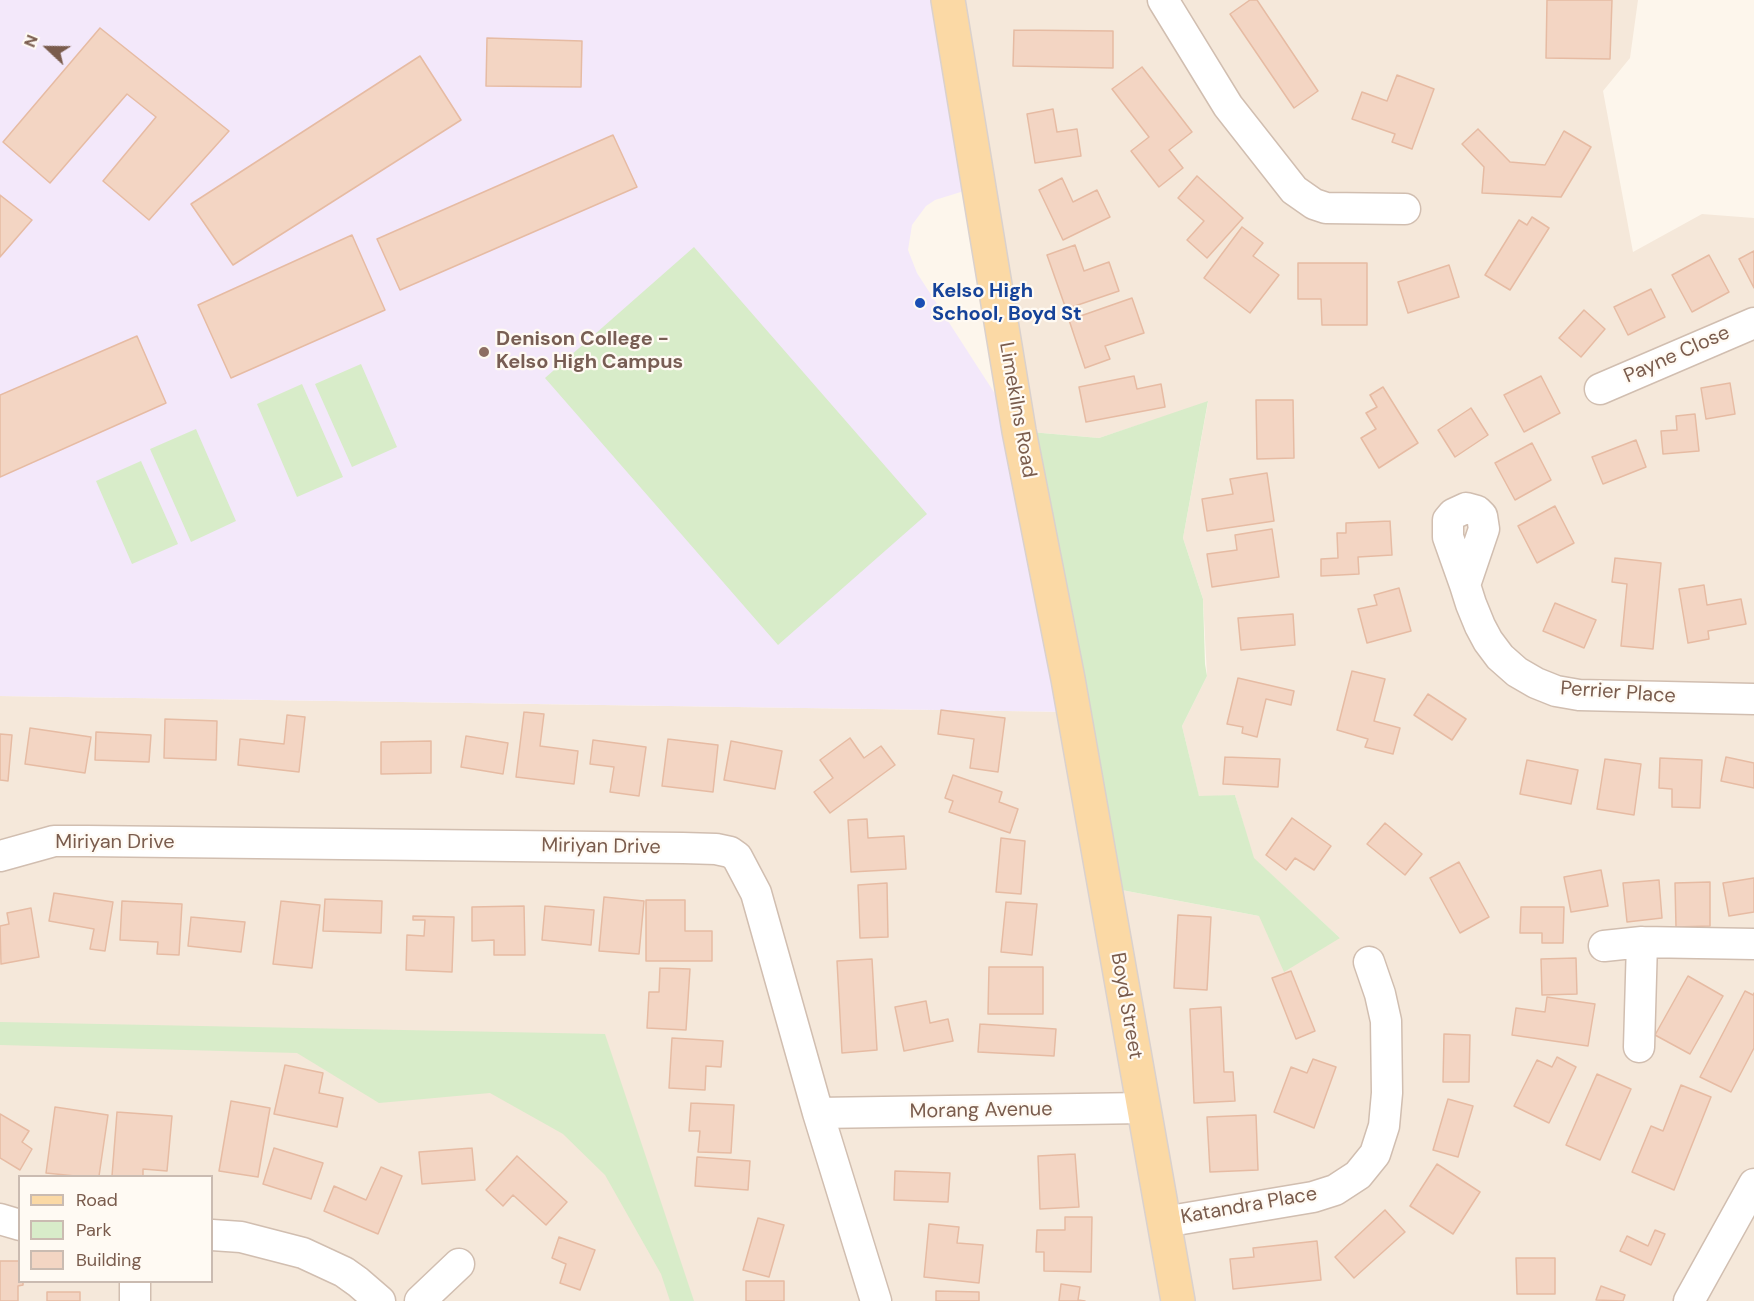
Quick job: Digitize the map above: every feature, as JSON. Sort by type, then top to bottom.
[{"type":"main road","name":"Limekilns Road","points":[[948,0],[1019,431],[1073,712]]},
{"type":"main road","name":"Boyd Street","points":[[1073,712],[1178,1301]]},
{"type":"street","points":[[1163,0],[1228,106],[1294,190],[1314,204],[1326,208],[1406,209]]},
{"type":"street","name":"Payne Close","points":[[1600,389],[1754,323]]},
{"type":"street","name":"Perrier Place","points":[[1464,585],[1480,626],[1500,657],[1517,672],[1556,691],[1579,695],[1754,699]]},
{"type":"street","name":"Miriyan Drive","points":[[0,856],[54,841],[683,848],[730,852],[737,857],[756,893],[818,1113],[876,1301]]},
{"type":"street","points":[[1639,1047],[1642,942]]},
{"type":"street","points":[[1604,946],[1642,942],[1754,944]]},
{"type":"street","name":"Katandra Place","points":[[1164,1221],[1313,1197],[1335,1190],[1358,1175],[1370,1161],[1375,1154],[1384,1126],[1388,1057],[1386,1021],[1369,962]]},
{"type":"street","name":"Morang Avenue","points":[[818,1113],[1144,1108]]},
{"type":"street","points":[[1689,1301],[1754,1184]]},
{"type":"street","points":[[0,1219],[18,1224]]},
{"type":"street","points":[[213,1234],[241,1237],[303,1253],[358,1282],[380,1301]]},
{"type":"street","points":[[420,1301],[459,1264]]},
{"type":"street","points":[[135,1283],[135,1301]]},
{"type":"shaded area","name":"Denison College - Kelso High Campus","points":[[0,0],[948,0],[980,186],[935,200],[926,206],[912,225],[908,250],[917,273],[1019,431],[1073,712],[0,696]]},
{"type":"shaded area","points":[[948,0],[1638,0],[1630,58],[1603,91],[1633,252],[1702,214],[1754,218],[1754,1301],[0,1301],[0,696],[1073,712],[1111,888],[1259,916],[1340,938],[1253,858],[1235,795],[1199,797],[1182,726],[1207,676],[1203,599],[1183,538],[1208,402],[1099,438],[1019,431]]},
{"type":"green space","points":[[694,247],[927,514],[778,645],[545,378]]},
{"type":"green space","points":[[361,364],[397,447],[352,467],[315,384]]},
{"type":"green space","points":[[302,384],[343,477],[297,497],[257,404]]},
{"type":"green space","points":[[1208,401],[1183,538],[1203,599],[1207,676],[1182,726],[1199,796],[1235,795],[1254,858],[1340,938],[1284,972],[1259,916],[1111,888],[1019,431],[1099,438]]},
{"type":"green space","points":[[196,429],[236,521],[191,542],[150,449]]},
{"type":"green space","points":[[141,461],[178,544],[132,564],[96,481]]},
{"type":"green space","points":[[0,1022],[605,1034],[694,1301],[670,1301],[661,1274],[605,1175],[563,1134],[490,1093],[379,1103],[297,1053],[0,1045]]},
{"type":"building","points":[[1250,0],[1257,0],[1318,91],[1294,108],[1230,14]]},
{"type":"building","points":[[1547,0],[1612,0],[1610,59],[1546,58]]},
{"type":"building","points":[[100,28],[229,131],[149,220],[103,181],[156,117],[127,94],[50,183],[3,142]]},
{"type":"building","points":[[1014,30],[1113,31],[1113,68],[1013,66]]},
{"type":"building","points":[[487,38],[582,41],[581,87],[486,86]]},
{"type":"building","points":[[420,56],[461,120],[233,265],[191,204]]},
{"type":"building","points":[[1142,67],[1192,132],[1169,150],[1183,168],[1159,187],[1131,151],[1149,137],[1112,89]]},
{"type":"building","points":[[1397,75],[1434,89],[1412,149],[1392,142],[1395,134],[1352,119],[1362,92],[1387,101]]},
{"type":"building","points":[[1053,109],[1057,132],[1077,129],[1081,156],[1035,163],[1027,114]]},
{"type":"building","points":[[1478,129],[1510,162],[1545,165],[1564,131],[1591,147],[1561,197],[1482,193],[1484,167],[1462,144]]},
{"type":"building","points":[[613,135],[637,187],[400,290],[377,239]]},
{"type":"building","points":[[1197,176],[1243,218],[1207,258],[1187,240],[1204,221],[1178,198]]},
{"type":"building","points":[[1062,178],[1073,202],[1097,190],[1110,217],[1063,240],[1039,190]]},
{"type":"building","points":[[0,195],[32,220],[0,257]]},
{"type":"building","points":[[1532,217],[1549,228],[1510,290],[1485,275],[1519,220],[1527,225]]},
{"type":"building","points":[[1242,227],[1263,243],[1253,256],[1279,275],[1250,313],[1204,278]]},
{"type":"building","points":[[352,235],[385,310],[231,378],[198,305]]},
{"type":"building","points":[[1075,245],[1084,271],[1109,262],[1119,291],[1066,309],[1047,255]]},
{"type":"building","points":[[1754,251],[1754,288],[1739,259]]},
{"type":"building","points":[[1709,255],[1729,292],[1692,312],[1672,275]]},
{"type":"building","points":[[1298,263],[1367,263],[1367,325],[1322,325],[1321,299],[1298,299]]},
{"type":"building","points":[[1449,265],[1459,297],[1408,313],[1398,282]]},
{"type":"building","points":[[1651,289],[1665,317],[1628,335],[1614,307]]},
{"type":"building","points":[[1132,298],[1144,333],[1105,346],[1110,359],[1085,368],[1069,320]]},
{"type":"building","points":[[1584,310],[1605,329],[1581,357],[1559,338]]},
{"type":"building","points":[[137,336],[166,403],[0,477],[0,395]]},
{"type":"building","points":[[1134,376],[1137,389],[1161,384],[1165,407],[1086,422],[1079,387]]},
{"type":"building","points":[[1541,376],[1560,413],[1524,432],[1504,395]]},
{"type":"building","points":[[1730,383],[1735,414],[1706,419],[1701,388]]},
{"type":"building","points":[[1383,387],[1418,443],[1379,468],[1361,438],[1376,429],[1366,413],[1377,407],[1370,395]]},
{"type":"building","points":[[1256,400],[1293,400],[1294,458],[1257,459]]},
{"type":"building","points":[[1471,408],[1488,435],[1455,457],[1438,430]]},
{"type":"building","points":[[1695,414],[1699,451],[1663,454],[1661,431],[1677,430],[1676,416]]},
{"type":"building","points":[[1636,440],[1646,467],[1603,484],[1592,457]]},
{"type":"building","points":[[1532,443],[1551,480],[1515,500],[1495,463]]},
{"type":"building","points":[[1267,473],[1274,521],[1207,531],[1202,499],[1233,494],[1230,479]]},
{"type":"building","points":[[1555,506],[1574,543],[1537,563],[1518,526]]},
{"type":"building","points":[[1390,521],[1392,555],[1358,557],[1359,574],[1321,576],[1321,559],[1338,558],[1337,533],[1346,533],[1346,523]]},
{"type":"building","points":[[1272,529],[1279,577],[1212,587],[1207,554],[1237,550],[1235,535]]},
{"type":"building","points":[[1615,558],[1661,563],[1653,649],[1621,646],[1627,584],[1612,582]]},
{"type":"building","points":[[1704,585],[1707,605],[1741,599],[1746,624],[1708,631],[1709,639],[1688,643],[1679,589]]},
{"type":"building","points":[[1399,588],[1411,631],[1367,643],[1358,609],[1377,605],[1374,595]]},
{"type":"building","points":[[1555,603],[1596,620],[1584,648],[1543,631]]},
{"type":"building","points":[[1293,614],[1295,645],[1241,650],[1238,618]]},
{"type":"building","points":[[1352,671],[1385,679],[1374,721],[1400,728],[1393,754],[1365,747],[1368,739],[1337,730]]},
{"type":"building","points":[[1238,678],[1294,691],[1291,705],[1266,699],[1257,737],[1242,733],[1243,727],[1227,724]]},
{"type":"building","points":[[1428,694],[1466,719],[1452,740],[1414,715]]},
{"type":"building","points":[[941,710],[1005,718],[998,772],[970,768],[974,739],[938,734]]},
{"type":"building","points":[[524,712],[544,714],[540,746],[578,751],[574,784],[516,777]]},
{"type":"building","points":[[287,715],[305,717],[299,772],[238,765],[240,739],[284,744]]},
{"type":"building","points":[[165,719],[217,721],[216,760],[164,758]]},
{"type":"building","points":[[30,728],[91,737],[85,773],[25,764]]},
{"type":"building","points":[[96,732],[151,735],[149,762],[95,760]]},
{"type":"building","points":[[0,734],[12,735],[8,781],[0,780]]},
{"type":"building","points":[[466,736],[508,743],[503,774],[461,767]]},
{"type":"building","points":[[850,738],[864,758],[881,746],[895,765],[830,813],[814,792],[833,778],[820,760]]},
{"type":"building","points":[[668,739],[718,745],[713,792],[662,786]]},
{"type":"building","points":[[593,740],[646,747],[639,796],[610,792],[614,767],[590,764]]},
{"type":"building","points":[[431,741],[431,773],[381,774],[381,742]]},
{"type":"building","points":[[731,741],[782,751],[775,789],[724,780]]},
{"type":"building","points":[[1225,757],[1280,759],[1278,787],[1223,784]]},
{"type":"building","points":[[1726,757],[1754,763],[1754,788],[1721,781]]},
{"type":"building","points":[[1660,758],[1702,760],[1700,808],[1672,807],[1672,789],[1659,788]]},
{"type":"building","points":[[1605,759],[1641,764],[1634,815],[1597,809]]},
{"type":"building","points":[[1527,760],[1578,770],[1571,804],[1520,794]]},
{"type":"building","points":[[953,775],[1002,792],[999,802],[1018,809],[1010,833],[949,812],[953,801],[945,798]]},
{"type":"building","points":[[1292,818],[1331,846],[1314,870],[1295,858],[1286,870],[1266,855]]},
{"type":"building","points":[[867,819],[868,838],[904,836],[906,869],[851,872],[848,820]]},
{"type":"building","points":[[1385,823],[1422,854],[1405,875],[1367,844]]},
{"type":"building","points":[[1001,838],[1025,841],[1021,894],[996,892]]},
{"type":"building","points":[[1459,862],[1489,917],[1460,933],[1430,878]]},
{"type":"building","points":[[1601,870],[1608,906],[1571,912],[1564,877]]},
{"type":"building","points":[[1754,878],[1754,912],[1729,916],[1723,883]]},
{"type":"building","points":[[1659,880],[1662,918],[1627,922],[1623,883]]},
{"type":"building","points":[[1710,882],[1710,926],[1676,927],[1675,883]]},
{"type":"building","points":[[887,883],[888,937],[860,938],[858,885]]},
{"type":"building","points":[[54,893],[113,902],[105,951],[90,949],[94,929],[49,921]]},
{"type":"building","points":[[604,897],[644,901],[639,954],[599,951]]},
{"type":"building","points":[[325,899],[382,901],[381,933],[323,931]]},
{"type":"building","points":[[646,900],[685,900],[685,931],[712,931],[712,961],[646,961]]},
{"type":"building","points":[[122,901],[182,904],[179,955],[157,954],[158,942],[120,940]]},
{"type":"building","points":[[281,901],[320,905],[312,968],[273,964]]},
{"type":"building","points":[[1006,902],[1037,904],[1032,955],[1001,952]]},
{"type":"building","points":[[524,906],[525,955],[494,955],[494,940],[472,941],[472,907]]},
{"type":"building","points":[[545,906],[594,910],[591,945],[542,940]]},
{"type":"building","points":[[1521,907],[1564,907],[1563,943],[1542,943],[1542,933],[1520,933]]},
{"type":"building","points":[[31,908],[39,957],[1,964],[0,926],[9,924],[7,913]]},
{"type":"building","points":[[1178,915],[1211,917],[1207,990],[1174,988]]},
{"type":"building","points":[[413,916],[454,917],[452,972],[406,970],[407,935],[424,936],[425,920],[413,920]]},
{"type":"building","points":[[191,917],[245,922],[241,952],[188,946]]},
{"type":"building","points":[[1576,958],[1577,994],[1542,995],[1541,959]]},
{"type":"building","points":[[872,959],[877,1050],[842,1053],[837,961]]},
{"type":"building","points":[[989,967],[1043,967],[1043,1014],[988,1014]]},
{"type":"building","points":[[660,968],[690,969],[686,1030],[647,1028],[649,992],[659,992]]},
{"type":"building","points":[[1291,971],[1315,1031],[1296,1039],[1272,978]]},
{"type":"building","points":[[1688,976],[1723,996],[1690,1054],[1655,1035]]},
{"type":"building","points":[[1745,991],[1753,995],[1754,993],[1754,1048],[1731,1092],[1700,1077]]},
{"type":"building","points":[[1547,997],[1595,1004],[1588,1046],[1512,1035],[1516,1008],[1545,1012]]},
{"type":"building","points":[[926,1001],[930,1023],[948,1019],[953,1041],[904,1051],[895,1007]]},
{"type":"building","points":[[1221,1007],[1224,1072],[1233,1072],[1235,1101],[1194,1103],[1190,1009]]},
{"type":"building","points":[[980,1024],[1056,1029],[1054,1056],[978,1052]]},
{"type":"building","points":[[1444,1034],[1470,1035],[1469,1082],[1443,1082]]},
{"type":"building","points":[[672,1038],[723,1041],[721,1067],[706,1066],[705,1090],[669,1088]]},
{"type":"building","points":[[1557,1057],[1576,1067],[1549,1123],[1514,1106],[1537,1060],[1552,1067]]},
{"type":"building","points":[[1313,1059],[1336,1067],[1314,1128],[1274,1112],[1291,1067],[1307,1073]]},
{"type":"building","points":[[285,1065],[323,1073],[319,1093],[343,1098],[337,1127],[274,1114]]},
{"type":"building","points":[[1597,1074],[1631,1089],[1600,1160],[1566,1145]]},
{"type":"building","points":[[1681,1085],[1711,1097],[1674,1190],[1632,1172],[1651,1126],[1663,1131]]},
{"type":"building","points":[[1448,1099],[1473,1106],[1458,1157],[1433,1150]]},
{"type":"building","points":[[231,1101],[270,1108],[258,1177],[219,1171]]},
{"type":"building","points":[[691,1103],[734,1105],[731,1153],[698,1152],[700,1131],[689,1131]]},
{"type":"building","points":[[55,1107],[108,1115],[99,1175],[46,1173]]},
{"type":"building","points":[[117,1112],[172,1116],[167,1171],[143,1169],[143,1175],[112,1175]]},
{"type":"building","points":[[0,1114],[29,1131],[22,1142],[32,1149],[20,1170],[0,1158]]},
{"type":"building","points":[[1256,1115],[1258,1170],[1210,1172],[1207,1117]]},
{"type":"building","points":[[274,1148],[323,1163],[311,1199],[263,1184]]},
{"type":"building","points":[[472,1148],[475,1180],[422,1184],[419,1152]]},
{"type":"building","points":[[1075,1154],[1079,1207],[1040,1209],[1038,1156]]},
{"type":"building","points":[[517,1156],[567,1202],[546,1225],[513,1195],[503,1206],[486,1190]]},
{"type":"building","points":[[697,1157],[750,1161],[748,1190],[695,1186]]},
{"type":"building","points":[[1437,1164],[1480,1192],[1453,1234],[1410,1206]]},
{"type":"building","points":[[381,1167],[402,1176],[378,1234],[324,1211],[334,1186],[366,1200]]},
{"type":"building","points":[[895,1171],[950,1173],[948,1202],[894,1200]]},
{"type":"building","points":[[1385,1210],[1405,1232],[1354,1278],[1335,1257]]},
{"type":"building","points":[[1065,1217],[1092,1217],[1091,1272],[1044,1271],[1044,1252],[1036,1252],[1037,1230],[1065,1230]]},
{"type":"building","points":[[758,1218],[784,1225],[769,1277],[743,1270]]},
{"type":"building","points":[[929,1224],[959,1227],[957,1243],[983,1245],[979,1283],[924,1277]]},
{"type":"building","points":[[1655,1230],[1665,1234],[1651,1265],[1620,1251],[1627,1236],[1648,1246]]},
{"type":"building","points":[[559,1237],[595,1250],[580,1290],[560,1283],[566,1264],[552,1258]]},
{"type":"building","points":[[1317,1241],[1321,1280],[1233,1289],[1230,1259],[1254,1257],[1253,1248]]},
{"type":"building","points":[[1516,1258],[1555,1258],[1555,1294],[1517,1294]]},
{"type":"building","points":[[0,1261],[18,1261],[18,1283],[23,1283],[23,1285],[18,1286],[18,1301],[0,1301]]},
{"type":"building","points":[[746,1281],[784,1281],[784,1301],[746,1301]]},
{"type":"building","points":[[1061,1284],[1080,1287],[1078,1300],[1085,1301],[1059,1301]]},
{"type":"building","points":[[1601,1286],[1625,1295],[1623,1301],[1596,1300]]},
{"type":"building","points":[[936,1291],[979,1292],[979,1301],[936,1301]]},
{"type":"building","points":[[47,1292],[80,1292],[80,1301],[47,1301]]},
{"type":"place","name":"Kelso High School, Boyd St","points":[[920,303]]},
{"type":"place","name":"Denison College - Kelso High Campus","points":[[484,352]]}]
